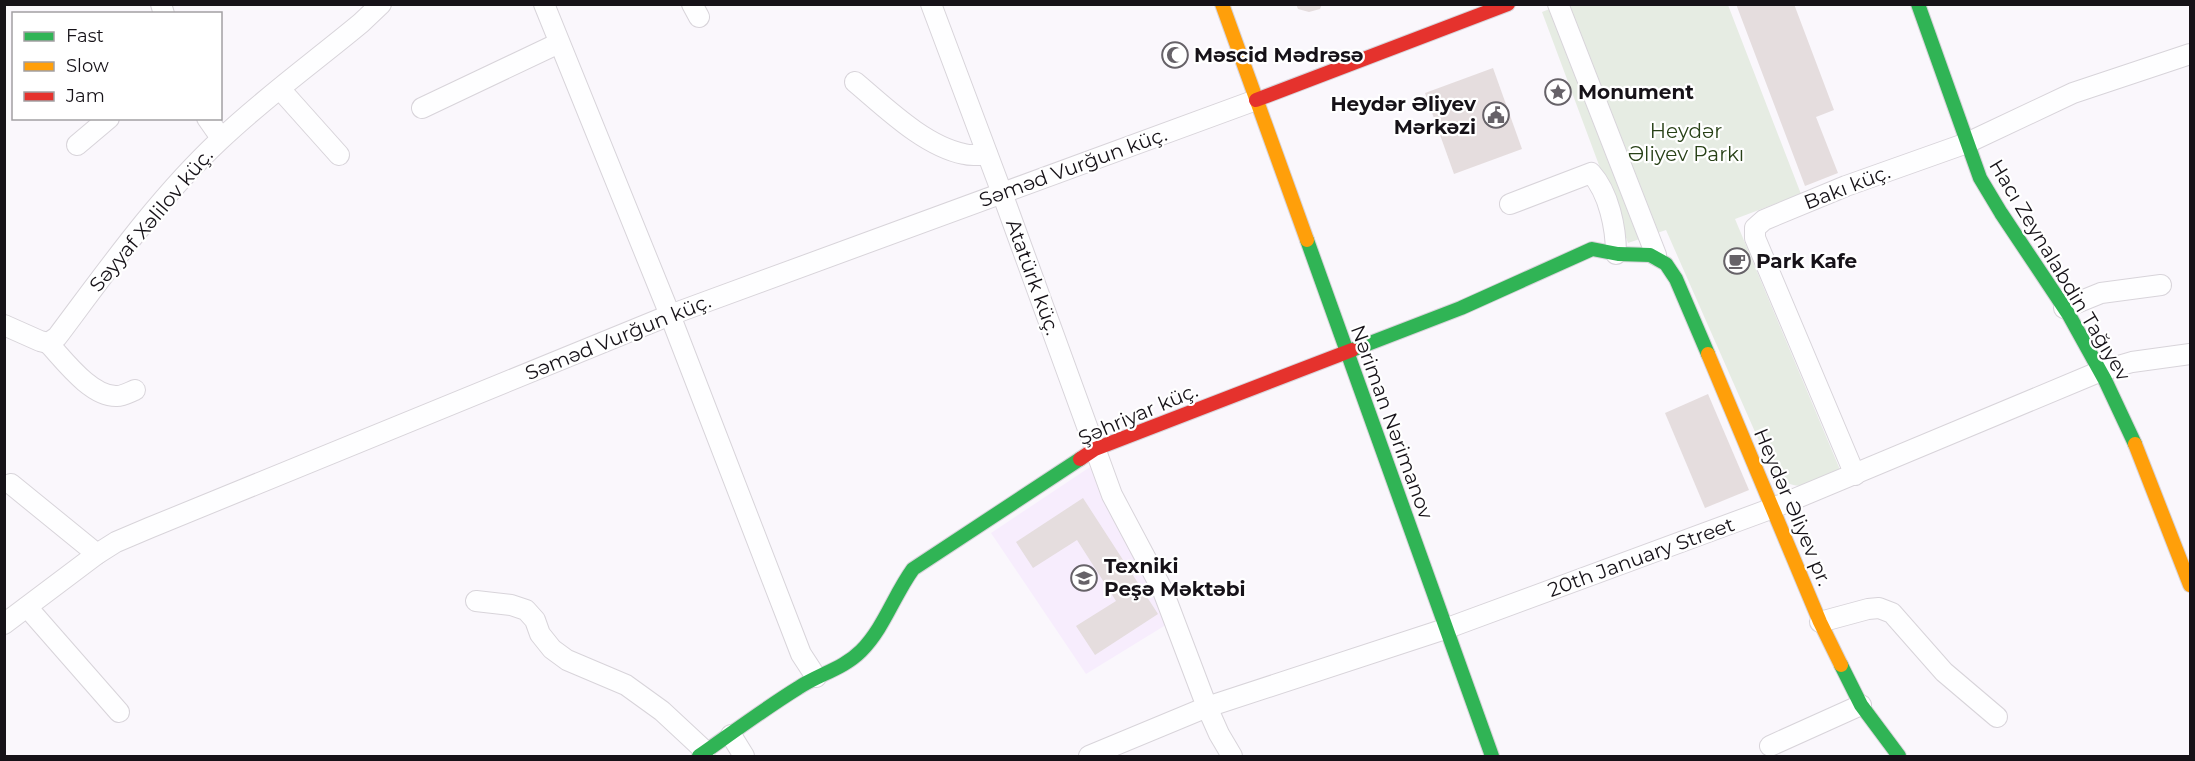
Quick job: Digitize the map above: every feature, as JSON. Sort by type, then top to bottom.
[{"type":"street","name":"Səyyaf Xəlilov küç.","points":[[48,343],[57,337],[160,203],[221,138],[381,4]]},
{"type":"street","points":[[544,4],[670,315],[801,654],[816,677]]},
{"type":"street","name":"Atatürk küç.","points":[[931,4],[1112,495],[1163,591],[1207,707],[1219,735],[1232,756]]},
{"type":"street","name":"Nəriman Nərimanov","points":[[1222,4],[1492,756]]},
{"type":"street","points":[[1256,100],[1508,4]]},
{"type":"street","points":[[1558,4],[1662,259]]},
{"type":"street","name":"Hacı Zeynalabdin Tağıyev","points":[[1918,4],[1980,178],[1994,205],[2064,308],[2101,371],[2166,516],[2190,585]]},
{"type":"street","points":[[422,108],[559,44]]},
{"type":"street","name":"Bakı küç.","points":[[1855,475],[1755,238],[1755,228],[1764,220],[1846,186],[1967,144],[2073,93],[2190,54]]},
{"type":"street","points":[[855,82],[922,136],[959,153],[987,154]]},
{"type":"street","points":[[280,89],[339,154]]},
{"type":"street","name":"Səməd Vurğun küç.","points":[[4,624],[97,554],[149,528],[670,315],[1256,100]]},
{"type":"street","points":[[76,145],[107,120]]},
{"type":"street","points":[[208,120],[221,138]]},
{"type":"street","points":[[1510,204],[1591,173],[1596,179],[1614,222],[1616,254]]},
{"type":"street","name":"Şəhriyar küç.","points":[[702,754],[816,677],[843,666],[876,634],[902,584],[913,570],[1095,449],[1461,308],[1592,249],[1616,254],[1637,252],[1662,259]]},
{"type":"street","name":"Heydər Əliyev pr.","points":[[1662,259],[1689,308],[1820,622],[1861,705],[1899,756]]},
{"type":"street","points":[[2064,308],[2101,294],[2161,285]]},
{"type":"street","points":[[4,325],[48,343],[91,387],[106,394],[118,396],[135,390]]},
{"type":"street","name":"20th January Street","points":[[1089,756],[1207,707],[1445,629],[1773,508],[2101,371],[2132,362],[2190,354]]},
{"type":"street","points":[[11,484],[97,554]]},
{"type":"street","points":[[476,602],[511,605],[526,610],[535,620],[540,634],[552,649],[567,660],[626,685],[662,711],[702,754]]},
{"type":"street","points":[[27,607],[119,712]]},
{"type":"street","points":[[1820,622],[1868,609],[1879,608],[1892,613],[1944,672],[1997,717]]},
{"type":"street","points":[[1770,746],[1861,705]]},
{"type":"street","points":[[731,735],[744,756]]},
{"type":"shaded area","name":"Texniki Peşə Məktəbi","points":[[1090,467],[1169,623],[1086,674],[991,533]]},
{"type":"green space","name":"Heydər Əliyev Parkı","points":[[1562,4],[1728,5],[1801,194],[1735,219],[1841,472],[1807,486],[1792,485],[1774,475],[1666,230],[1628,243],[1542,12]]},
{"type":"building","points":[[1296,4],[1322,4],[1320,9],[1309,12],[1298,9]]},
{"type":"building","points":[[1736,4],[1794,4],[1834,110],[1816,117],[1838,173],[1805,186]]},
{"type":"building","points":[[1493,68],[1522,149],[1454,174],[1425,93]]},
{"type":"building","points":[[1708,394],[1749,490],[1705,508],[1665,413]]},
{"type":"building","points":[[1083,498],[1158,614],[1095,655],[1076,626],[1116,601],[1077,540],[1033,568],[1016,542]]},
{"type":"traffic: fast","points":[[1918,4],[1980,178],[2069,315],[2105,380],[2135,444]]},
{"type":"traffic: fast","points":[[1307,240],[1492,756]]},
{"type":"traffic: fast","points":[[1352,350],[1461,308],[1592,249],[1618,254],[1650,255],[1666,264],[1676,279],[1708,354]]},
{"type":"traffic: fast","points":[[699,756],[785,696],[854,657],[869,642],[883,622],[913,569],[1080,459]]},
{"type":"traffic: fast","points":[[1841,665],[1861,705],[1899,756]]},
{"type":"traffic: slow","points":[[1222,4],[1307,240]]},
{"type":"traffic: slow","points":[[1708,354],[1820,622],[1841,665]]},
{"type":"traffic: slow","points":[[2135,444],[2190,585]]},
{"type":"traffic: jam","points":[[1256,100],[1508,4]]},
{"type":"traffic: jam","points":[[1080,459],[1095,449],[1352,350]]},
{"type":"place","name":"Məscid Mədrəsə","points":[[1175,55]]},
{"type":"place","name":"Monument","points":[[1558,92]]},
{"type":"place","name":"Heydər Əliyev Mərkəzi","points":[[1496,115]]},
{"type":"place","name":"Park Kafe","points":[[1737,261]]},
{"type":"place","name":"Texniki Peşə Məktəbi","points":[[1084,578]]}]
